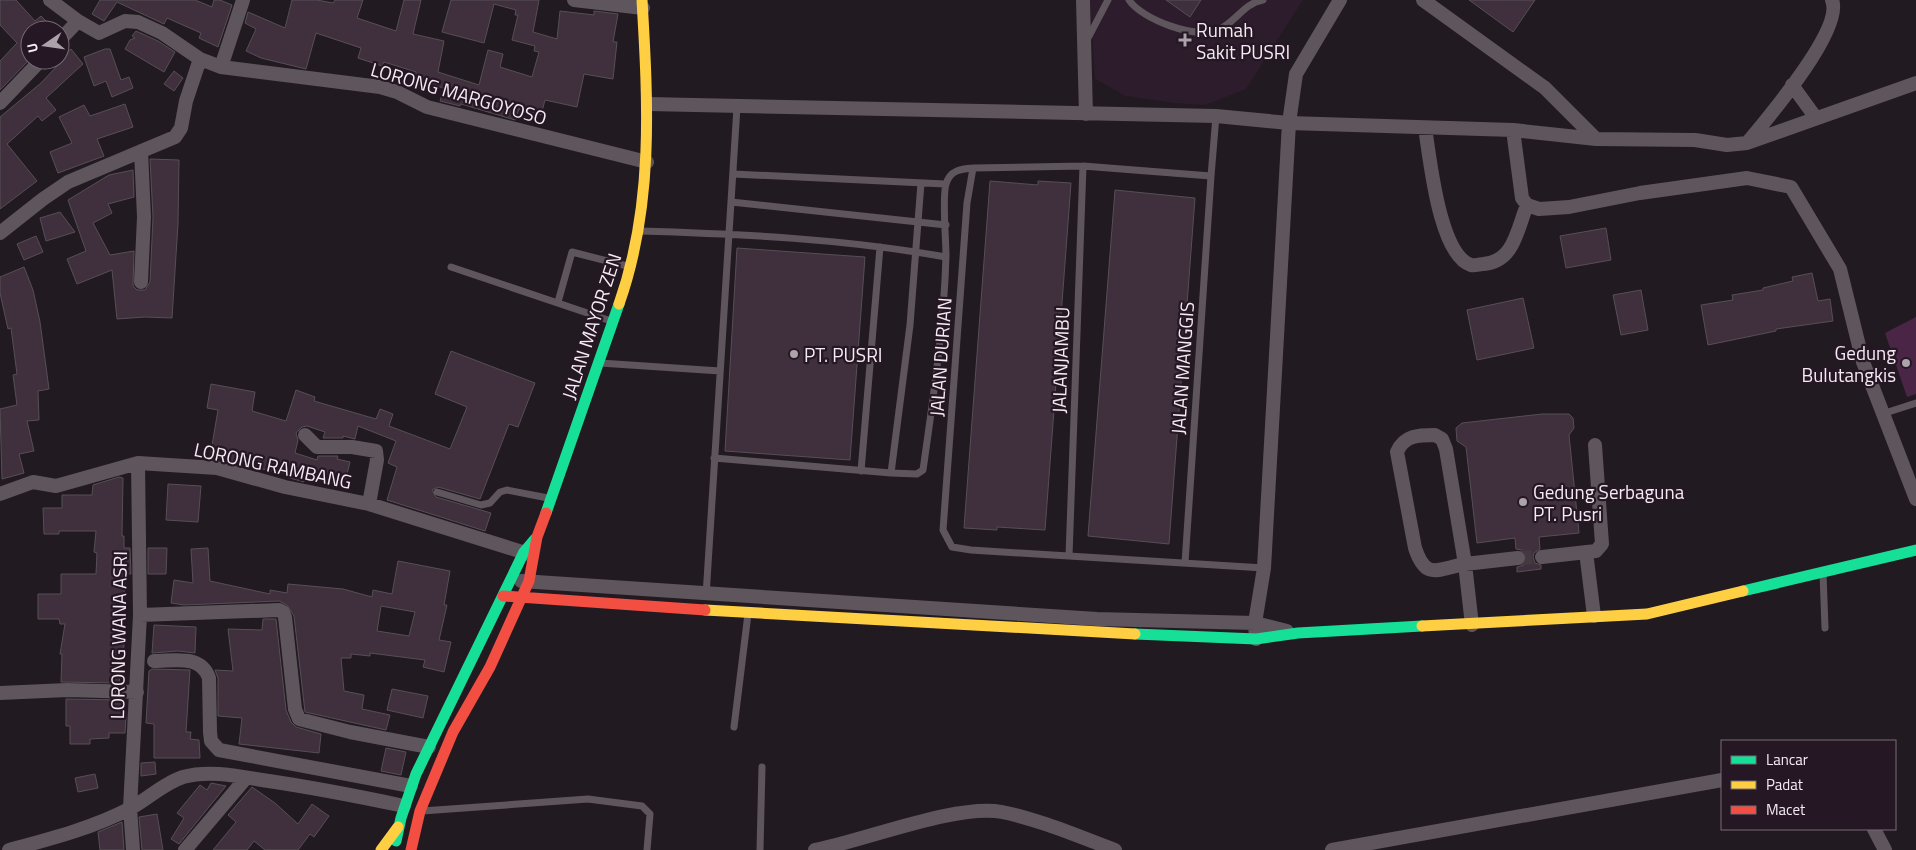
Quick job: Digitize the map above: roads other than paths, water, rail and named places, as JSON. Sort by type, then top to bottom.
[{"type":"main road","name":"JALAN MAYOR ZEN","points":[[398,827],[411,786],[429,746],[510,581],[529,554],[537,537],[614,322],[638,231],[648,162],[648,104],[642,4]]},
{"type":"main road","points":[[503,596],[522,599],[1090,632],[1256,639],[1298,633],[1647,614],[1916,550]]},
{"type":"main road","name":"JALAN MAYOR ZEN","points":[[411,850],[420,811],[452,732],[490,667],[522,599],[529,581],[529,554]]},
{"type":"main road","points":[[381,850],[398,827]]},
{"type":"main road","points":[[394,850],[398,827]]},
{"type":"street","points":[[50,0],[78,21],[70,29]]},
{"type":"street","points":[[221,68],[243,0]]},
{"type":"street","points":[[574,0],[642,4]]},
{"type":"street","points":[[1083,0],[1086,114]]},
{"type":"street","points":[[1256,639],[1255,623],[1264,568],[1289,123],[1296,74],[1340,0]]},
{"type":"street","points":[[1423,0],[1545,88],[1596,139]]},
{"type":"street","points":[[1747,143],[1777,108],[1822,42],[1832,15],[1832,0]]},
{"type":"street","name":"LORONG MARGOYOSO","points":[[78,21],[99,33],[125,21],[138,22],[162,33],[200,59],[221,68],[380,87],[397,92],[427,107],[648,162]]},
{"type":"street","points":[[0,233],[68,182],[141,151],[168,142],[178,133],[200,59]]},
{"type":"street","points":[[0,103],[31,70]]},
{"type":"street","points":[[648,104],[1216,116],[1289,123],[1513,130],[1596,139],[1695,140],[1727,145],[1747,143],[1916,83]]},
{"type":"street","points":[[1792,85],[1816,118]]},
{"type":"street","points":[[1425,128],[1438,211],[1455,252],[1460,257],[1471,265],[1492,264],[1508,254],[1526,205]]},
{"type":"street","points":[[1513,130],[1522,198],[1526,205],[1539,209],[1569,207],[1640,192],[1747,178],[1791,187],[1840,270],[1864,362],[1882,414],[1916,499]]},
{"type":"street","points":[[141,151],[144,217],[141,282]]},
{"type":"street","points":[[1472,625],[1466,564],[1446,449],[1442,439],[1435,434],[1410,437],[1400,444],[1398,452],[1415,548],[1424,568],[1430,571],[1466,564],[1518,558]]},
{"type":"street","points":[[304,435],[317,447],[352,446],[376,451],[377,460],[369,504]]},
{"type":"street","points":[[1542,557],[1596,550],[1602,544],[1595,445]]},
{"type":"street","name":"LORONG RAMBANG","points":[[0,494],[33,482],[56,486],[138,463],[217,468],[285,487],[369,504],[529,554]]},
{"type":"street","name":"LORONG WANA ASRI","points":[[133,850],[130,808],[140,615],[138,463]]},
{"type":"street","points":[[1586,552],[1594,616]]},
{"type":"street","points":[[510,581],[1098,619],[1255,623],[1298,633]]},
{"type":"street","points":[[140,615],[279,610],[283,612],[285,617],[295,709],[299,719],[342,730],[429,746]]},
{"type":"street","points":[[154,661],[195,661],[205,670],[209,678],[211,741],[219,750],[411,786]]},
{"type":"street","points":[[0,693],[67,690],[137,692]]},
{"type":"street","points":[[9,850],[57,844],[130,808],[182,778],[220,774],[306,787],[404,806]]},
{"type":"street","points":[[186,850],[246,778]]},
{"type":"street","points":[[1332,850],[1721,780]]},
{"type":"street","points":[[814,850],[845,844],[939,818],[979,811],[1001,812],[1115,850]]},
{"type":"street","points":[[1875,830],[1885,850]]},
{"type":"lane","points":[[1084,46],[1108,0]]},
{"type":"lane","points":[[1129,0],[1133,6],[1155,21],[1198,33],[1215,32],[1231,24],[1246,7],[1263,0]]},
{"type":"lane","points":[[706,609],[737,107]]},
{"type":"lane","name":"JALAN MANGGIS","points":[[1185,563],[1216,116]]},
{"type":"lane","points":[[714,458],[891,473],[917,474],[923,470],[934,392],[946,257],[946,184],[957,170],[1083,166],[1211,176]]},
{"type":"lane","name":"JALANJAMBU","points":[[1069,556],[1083,166]]},
{"type":"lane","name":"JALAN DURIAN","points":[[974,168],[967,204],[943,530],[952,547],[1069,556]]},
{"type":"lane","points":[[733,174],[946,184]]},
{"type":"lane","points":[[891,473],[917,252],[921,183]]},
{"type":"lane","points":[[731,202],[919,224],[946,225]]},
{"type":"lane","points":[[638,231],[729,234],[880,247],[946,257]]},
{"type":"lane","points":[[861,471],[880,247]]},
{"type":"lane","points":[[558,302],[572,252],[630,267]]},
{"type":"lane","points":[[450,267],[614,322]]},
{"type":"lane","points":[[600,363],[720,371]]},
{"type":"lane","points":[[1882,414],[1916,404]]},
{"type":"lane","points":[[437,492],[481,505],[490,503],[500,492],[507,490],[550,499]]},
{"type":"lane","points":[[1069,556],[1264,568]]},
{"type":"lane","points":[[1823,572],[1825,628]]},
{"type":"lane","points":[[734,727],[749,611]]},
{"type":"lane","points":[[760,850],[762,767]]},
{"type":"lane","points":[[420,811],[588,799],[642,806],[650,814],[647,850]]},
{"type":"tunnel","points":[[1518,558],[1542,557]]},
{"type":"place","name":"Rumah Sakit PUSRI","points":[[1185,40]]},
{"type":"place","name":"PT. PUSRI","points":[[794,354]]},
{"type":"place","name":"Gedung Bulutangkis","points":[[1906,363]]},
{"type":"place","name":"Gedung Serbaguna PT. Pusri","points":[[1523,502]]}]
